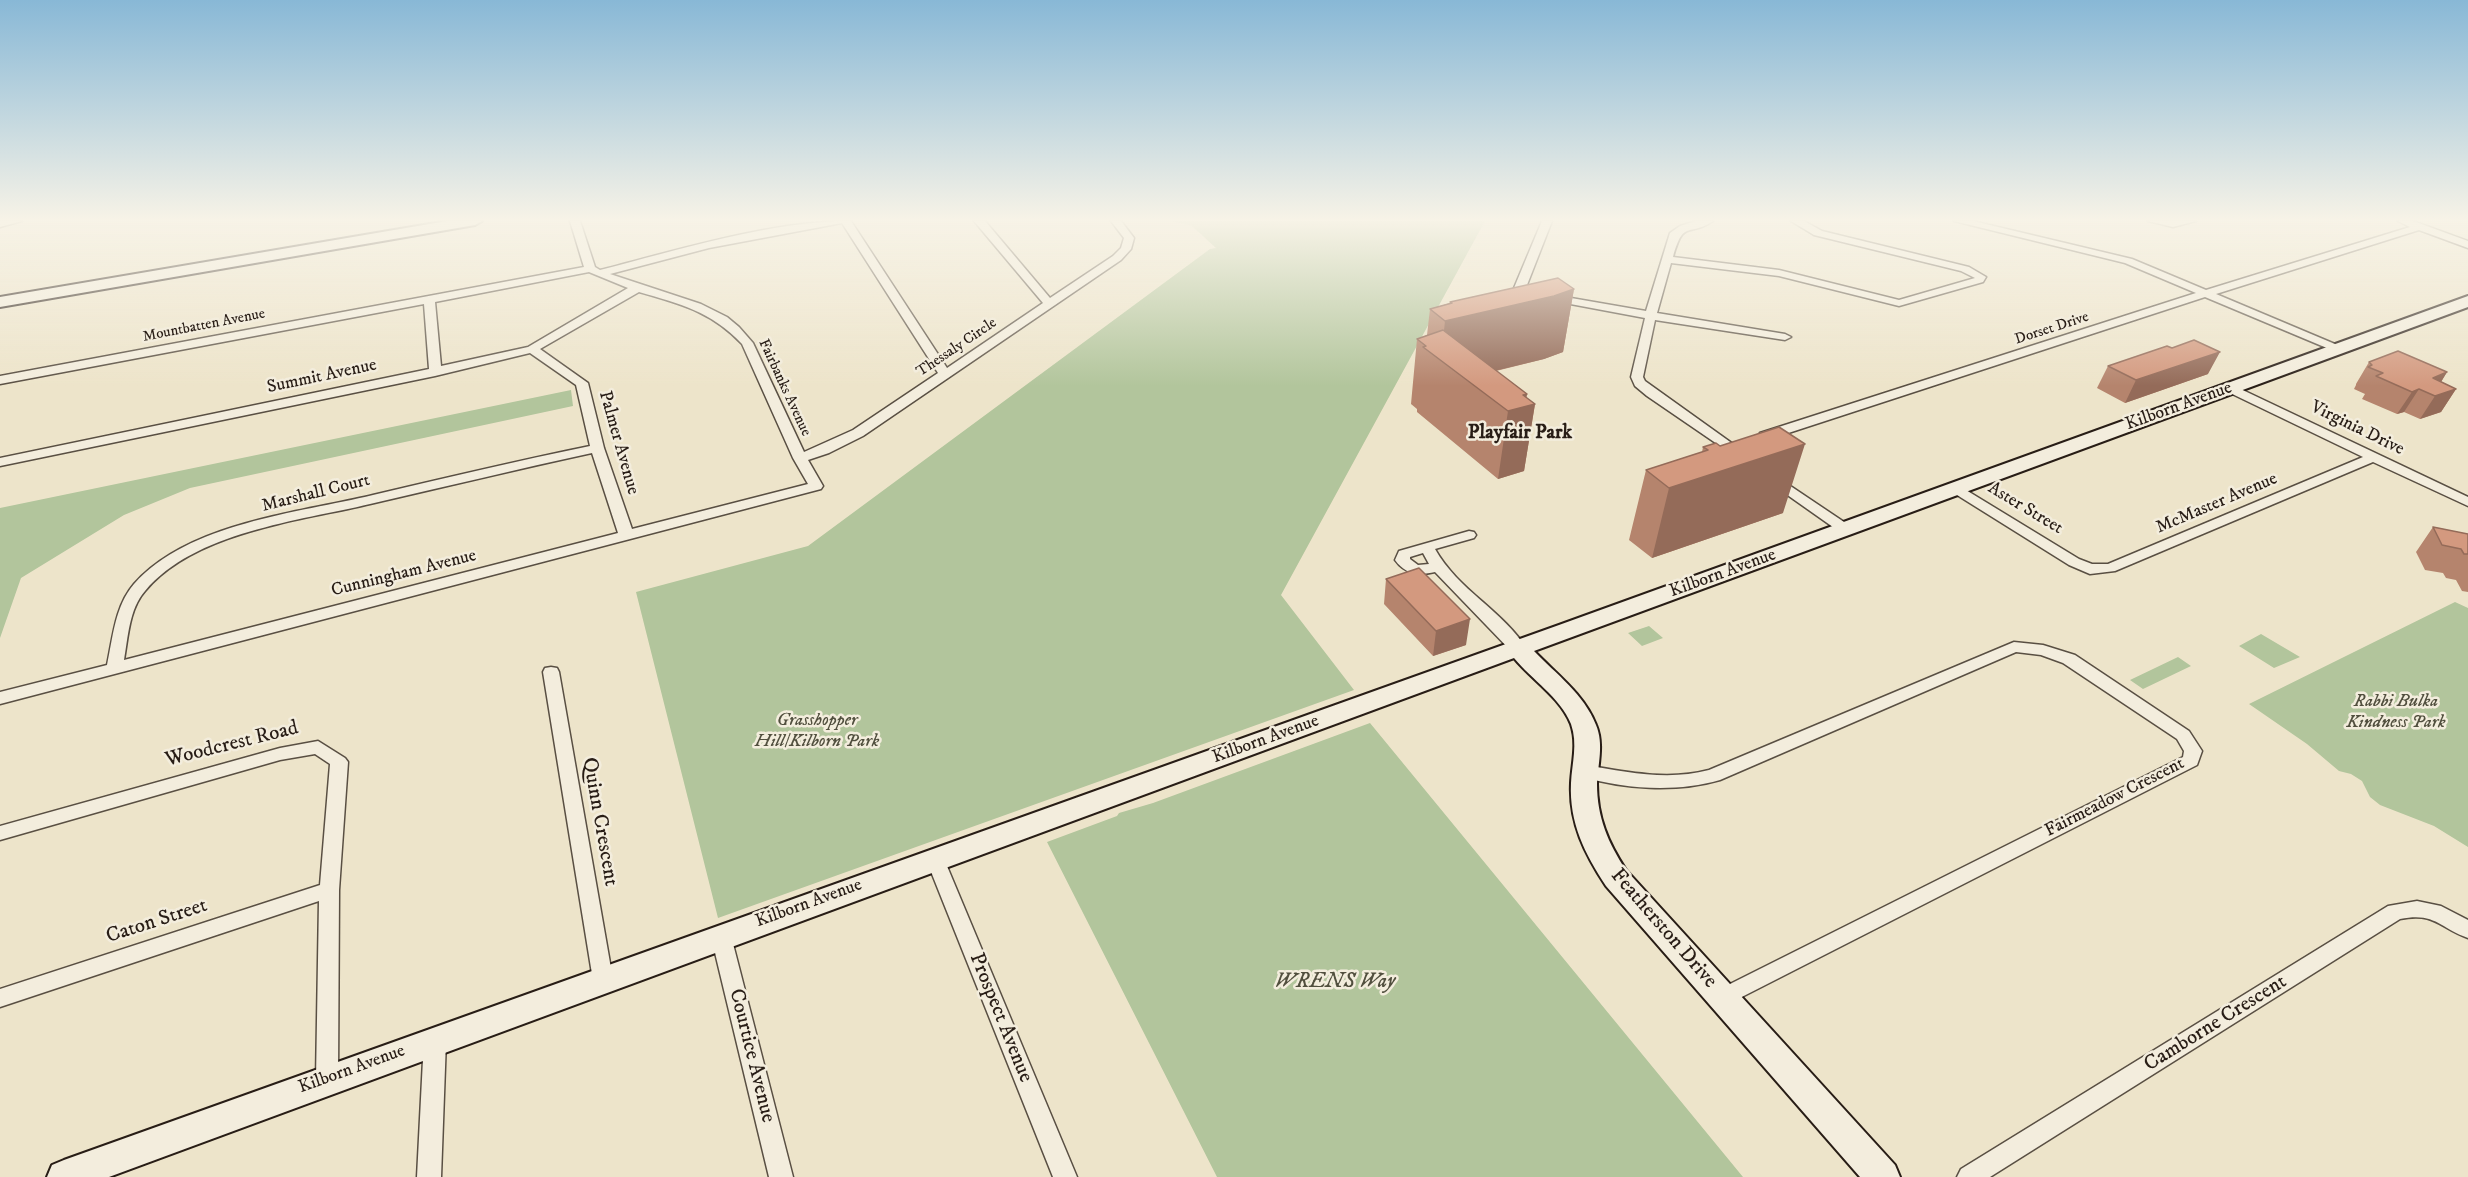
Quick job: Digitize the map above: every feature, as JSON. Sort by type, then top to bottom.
[{"type":"street","points":[[0,302],[153,276]]},
{"type":"street","name":"Mountbatten Avenue","points":[[0,380],[429,299],[566,276]]},
{"type":"street","name":"Fairbanks Avenue","points":[[607,276],[638,288],[688,301],[713,313],[734,327],[747,343],[800,458],[816,486]]},
{"type":"street","points":[[882,276],[945,374]]},
{"type":"street","points":[[1025,276],[1049,304]]},
{"type":"street","name":"Thessaly Circle","points":[[800,458],[824,450],[858,433],[1090,276]]},
{"type":"street","points":[[1524,276],[1519,288],[1521,292],[1580,304],[1785,337]]},
{"type":"street","points":[[1661,276],[1637,376],[1639,383],[1740,443],[1760,469],[1845,529]]},
{"type":"street","points":[[1791,276],[1899,303],[1979,280],[1981,277],[1979,276]]},
{"type":"street","points":[[2163,276],[2338,349]]},
{"type":"street","name":"Dorset Drive","points":[[1740,443],[1904,393],[2263,276]]},
{"type":"street","name":"Summit Avenue","points":[[0,462],[435,372],[532,349],[638,288]]},
{"type":"street","points":[[429,299],[435,372]]},
{"type":"street","name":"Kilborn Avenue","points":[[64,1177],[109,1168],[327,1079],[1520,649],[2468,301]]},
{"type":"street","name":"Palmer Avenue","points":[[532,349],[582,383],[597,448],[627,537]]},
{"type":"street","name":"Virginia Drive","points":[[2230,388],[2468,502]]},
{"type":"street","name":"Marshall Court","points":[[114,669],[129,606],[139,587],[164,566],[195,548],[254,528],[503,468],[597,448]]},
{"type":"street","name":"McMaster Avenue","points":[[2074,562],[2090,569],[2110,568],[2373,457]]},
{"type":"street","name":"Cunningham Avenue","points":[[0,698],[627,537],[816,486]]},
{"type":"street","name":"Aster Street","points":[[1956,490],[2074,562]]},
{"type":"street","points":[[1437,566],[1417,570],[1402,560],[1404,554],[1409,551],[1469,535]]},
{"type":"street","points":[[1427,548],[1437,566],[1505,631],[1520,649]]},
{"type":"street","name":"Fairmeadow Crescent","points":[[1585,771],[1642,781],[1678,783],[1715,776],[1731,767],[2014,647],[2043,650],[2069,658],[2183,735],[2193,751],[2191,761],[1723,997]]},
{"type":"street","name":"Featherston Drive","points":[[1520,649],[1563,694],[1583,723],[1589,744],[1585,771],[1586,816],[1594,846],[1616,878],[1883,1177]]},
{"type":"street","name":"Quinn Crescent","points":[[551,672],[603,981]]},
{"type":"street","name":"Woodcrest Road","points":[[0,832],[280,754],[318,747],[339,762],[329,890],[327,1079]]},
{"type":"street","name":"Prospect Avenue","points":[[935,859],[1065,1177]]},
{"type":"street","name":"Caton Street","points":[[0,998],[329,890]]},
{"type":"street","name":"Camborne Crescent","points":[[1969,1177],[2395,912],[2416,907],[2441,913],[2468,930]]},
{"type":"street","name":"Courtice Avenue","points":[[721,936],[781,1177]]},
{"type":"street","points":[[429,1177],[435,1040]]},
{"type":"green space","name":"Grasshopper Hill/Kilborn Park","points":[[1174,276],[1455,276],[1281,595],[1354,690],[718,918],[636,592],[808,546]]},
{"type":"green space","points":[[571,390],[573,406],[190,488],[124,515],[21,578],[0,638],[0,508]]},
{"type":"green space","name":"Rabbi Bulka Kindness Park","points":[[2455,602],[2468,608],[2468,847],[2434,826],[2380,805],[2370,797],[2362,781],[2351,774],[2339,771],[2307,744],[2249,704]]},
{"type":"green space","points":[[1649,626],[1663,638],[1642,646],[1628,633]]},
{"type":"green space","points":[[2261,634],[2300,657],[2274,668],[2239,646]]},
{"type":"green space","points":[[2178,657],[2191,666],[2143,689],[2130,680]]},
{"type":"green space","name":"WRENS Way","points":[[1370,723],[1743,1177],[1217,1177],[1047,842],[1117,816],[1119,813],[1153,803]]},
{"type":"building","points":[[1558,278],[1574,289],[1554,296],[1445,321],[1430,309],[1452,303],[1450,302]]},
{"type":"building","points":[[1443,330],[1527,394],[1523,395],[1535,404],[1508,411],[1423,347],[1426,346],[1417,339]]},
{"type":"building","points":[[2194,340],[2220,352],[2136,380],[2108,366],[2167,346],[2172,348]]},
{"type":"building","points":[[2398,351],[2447,372],[2433,378],[2456,389],[2435,396],[2419,389],[2412,392],[2376,376],[2383,373],[2368,367],[2372,365],[2369,362]]},
{"type":"building","points":[[1779,427],[1805,444],[1669,488],[1646,470],[1708,450],[1703,447],[1716,443],[1720,446]]},
{"type":"building","points":[[2433,527],[2468,534],[2468,554],[2464,554],[2461,549],[2442,545]]},
{"type":"building","points":[[1419,568],[1470,619],[1436,631],[1386,579]]},
{"type":"district","name":"Playfair Park","points":[[1520,434]]}]
